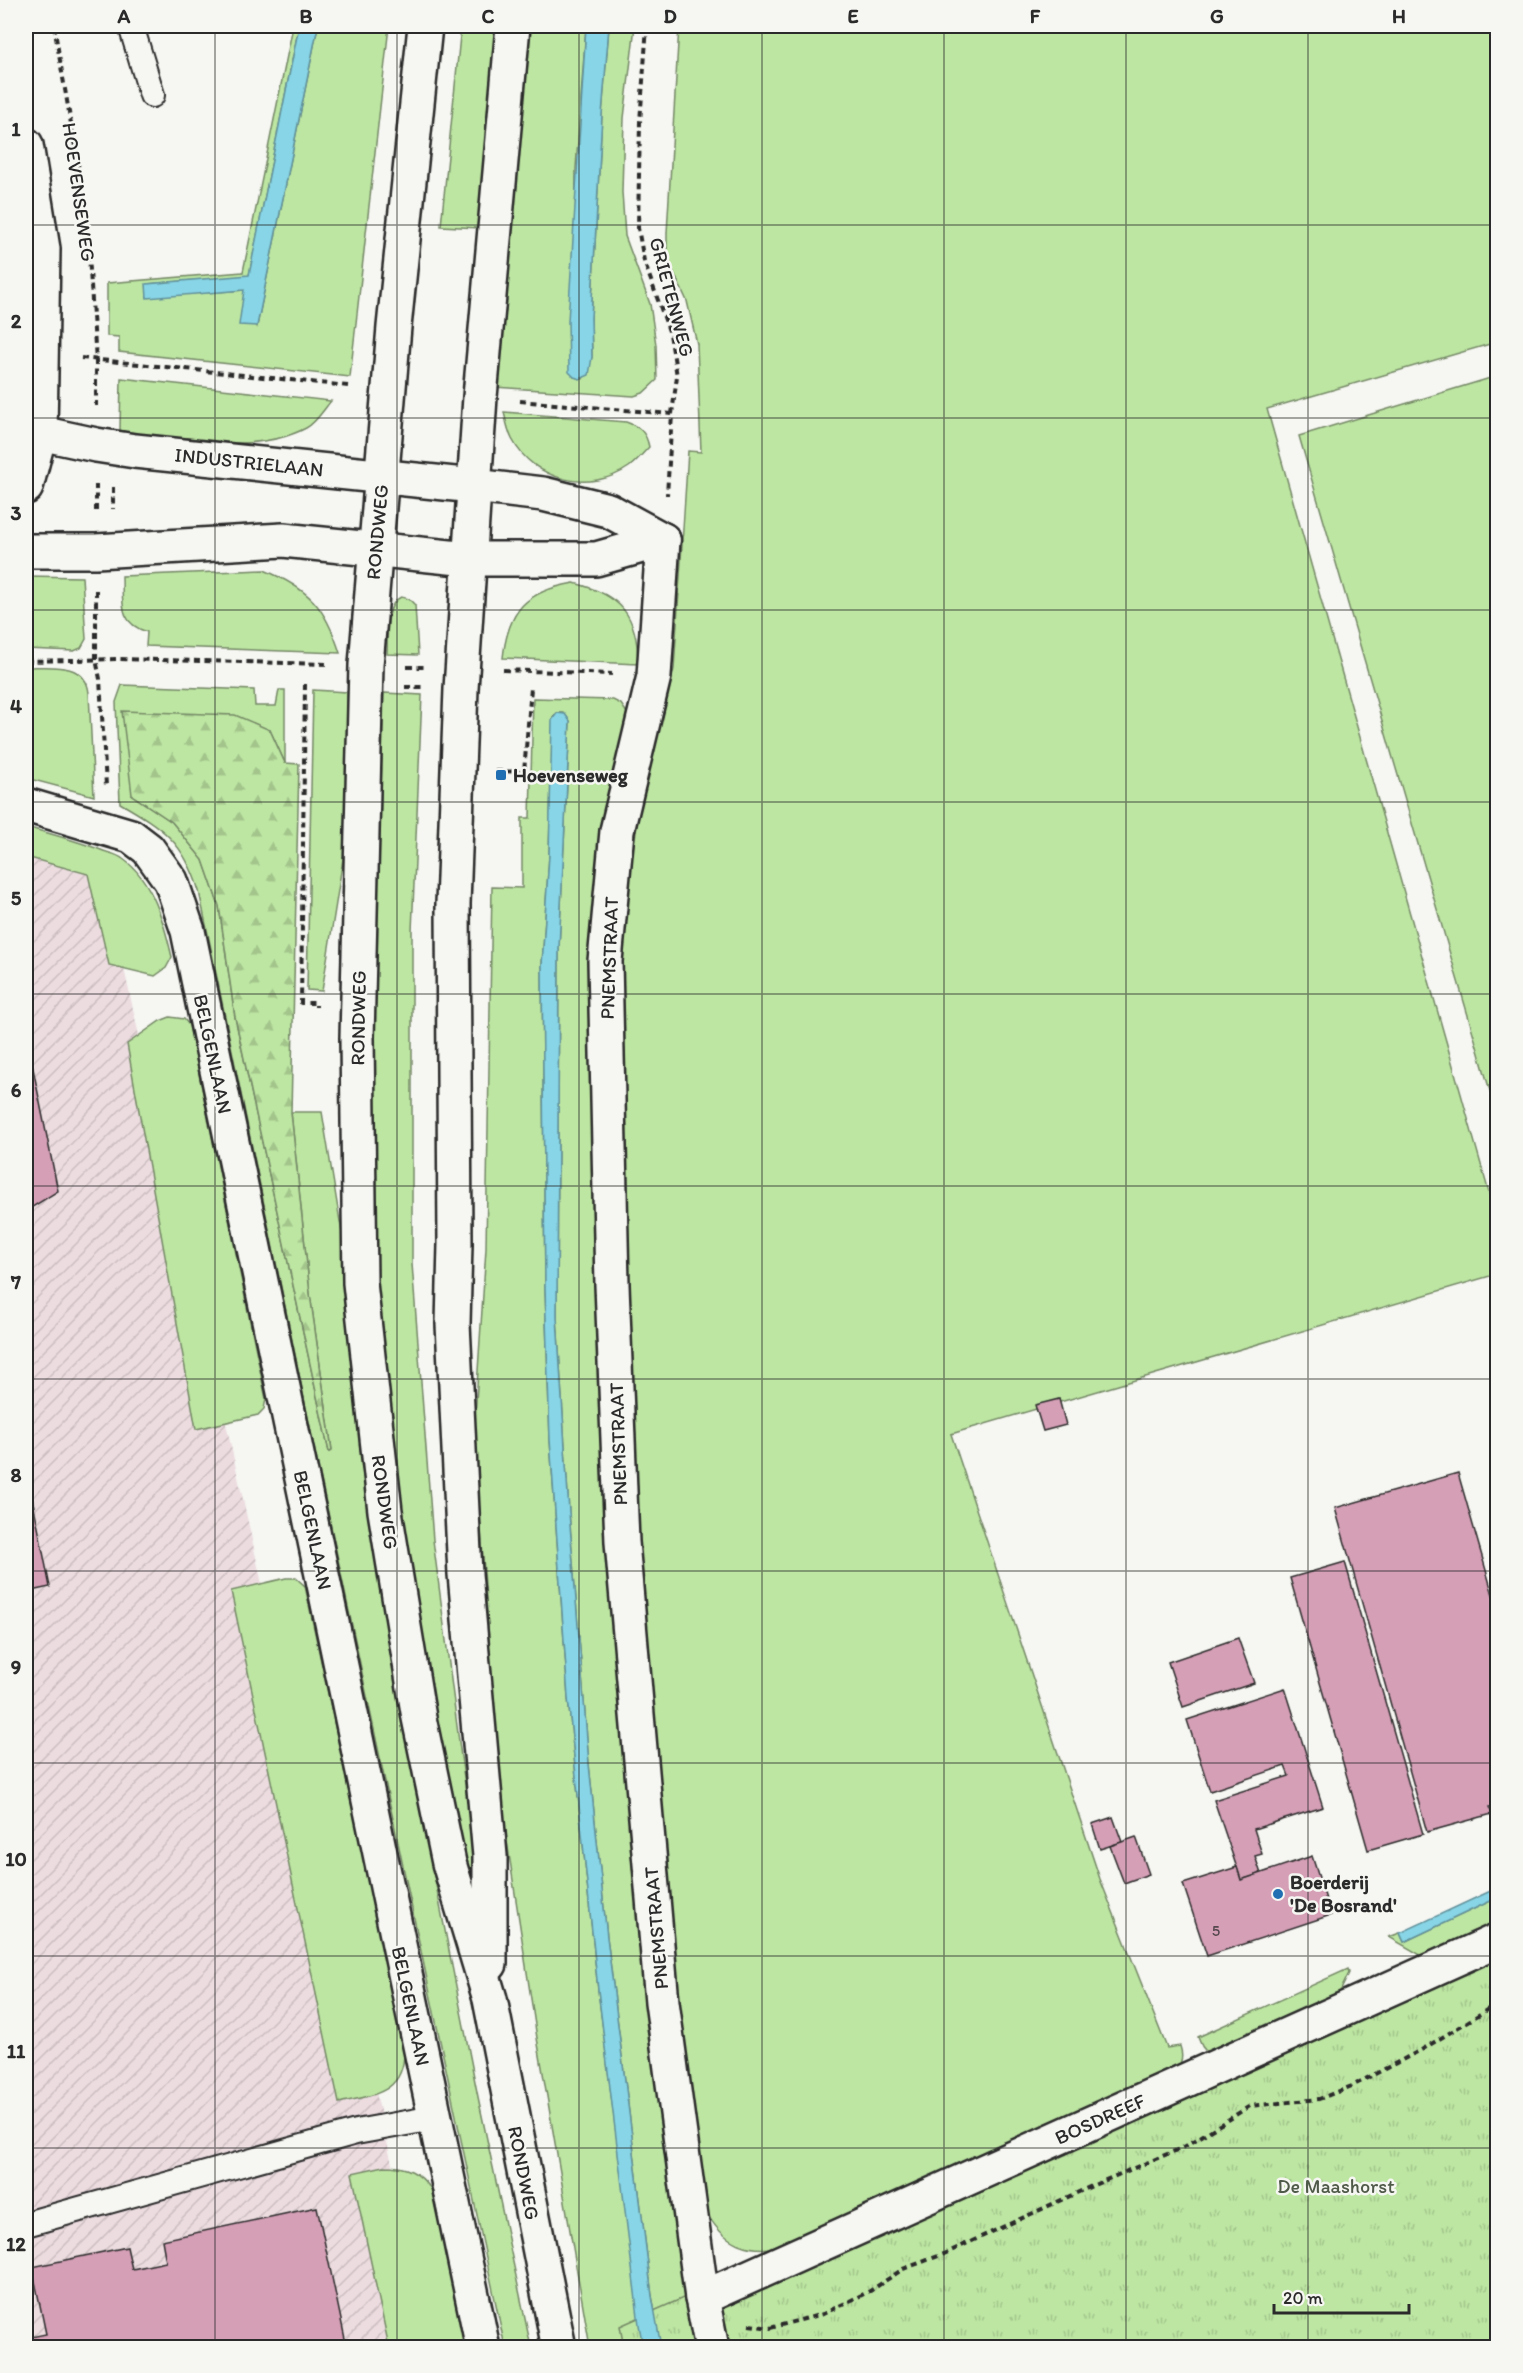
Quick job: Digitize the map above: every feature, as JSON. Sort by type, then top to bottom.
[{"type":"main road","name":"RONDWEG","points":[[425,26],[394,327],[365,686],[357,1038],[360,1284],[385,1511],[419,1718],[449,1863],[490,1999],[559,2348]]},
{"type":"main road","name":"RONDWEG","points":[[490,1999],[490,1856],[465,1574],[453,1324],[455,1244],[453,904],[461,689],[480,397],[513,26]]},
{"type":"main road","points":[[26,153],[43,249],[33,431],[26,487]]},
{"type":"main road","name":"INDUSTRIELAAN","points":[[33,431],[112,447],[474,486]]},
{"type":"main road","points":[[474,486],[543,494],[608,510],[663,540]]},
{"type":"main road","points":[[26,551],[114,550],[283,540],[469,559],[596,559],[663,540]]},
{"type":"main road","name":"PNEMSTRAAT","points":[[663,540],[654,676],[617,831],[605,961],[612,1285],[622,1542],[662,2002],[702,2298],[712,2348]]},
{"type":"main road","name":"BELGENLAAN","points":[[26,805],[131,836],[148,849],[171,881],[188,931],[483,2348]]},
{"type":"main road","name":"BOSDREEF","points":[[702,2298],[1497,1940]]},
{"type":"lane","points":[[131,26],[152,95]]},
{"type":"lane","points":[[26,2224],[356,2132],[434,2118]]},
{"type":"path","name":"HOEVENSEWEG","points":[[54,26],[86,210],[96,361],[203,372]]},
{"type":"path","name":"GRIETENWEG","points":[[647,26],[640,122],[638,228],[644,261],[670,334],[677,376],[663,540]]},
{"type":"path","points":[[112,447],[114,550]]},
{"type":"path","points":[[96,659],[100,679],[110,829]]},
{"type":"path","points":[[26,661],[160,660]]},
{"type":"path","points":[[305,684],[301,1003],[316,1003],[316,1015]]},
{"type":"path","points":[[365,686],[461,689]]},
{"type":"path","points":[[496,782],[496,771],[524,772],[531,688]]},
{"type":"path","points":[[702,2298],[724,2316],[750,2325],[770,2328],[823,2314],[870,2291],[903,2269],[944,2254],[1094,2185],[1184,2147],[1250,2106],[1319,2099],[1352,2086],[1423,2049],[1497,2003]]},
{"type":"shaded area","points":[[26,843],[101,866],[433,2347],[26,2347]]},
{"type":"green space","points":[[293,26],[299,26],[249,276],[147,284],[147,297],[245,290],[257,326],[318,26],[389,26],[350,377],[119,352],[119,337],[107,336],[107,283],[243,272]]},
{"type":"green space","points":[[461,26],[499,26],[479,228],[441,226]]},
{"type":"green space","points":[[531,26],[586,26],[576,168],[574,377],[583,379],[592,357],[591,318],[609,26],[635,26],[624,118],[622,192],[625,236],[650,304],[656,345],[657,380],[643,393],[634,396],[494,387]]},
{"type":"green space","points":[[679,26],[1497,26],[1497,342],[1267,409],[1497,1221],[1497,1274],[951,1434],[1100,1879],[1167,2048],[1180,2046],[1181,2061],[1178,2069],[786,2246],[760,2249],[738,2244],[729,2238],[712,2222],[705,2210],[683,2040],[653,1760],[634,1483],[624,1174],[621,962],[629,873],[640,808],[674,669],[688,451],[701,452],[697,344],[687,301],[667,258]]},
{"type":"green space","points":[[1498,376],[1497,1115],[1299,436]]},
{"type":"green space","points":[[121,378],[331,401],[310,426],[285,436],[239,443],[190,441],[120,431]]},
{"type":"green space","points":[[504,412],[626,422],[642,431],[649,447],[632,465],[614,475],[597,480],[564,479],[534,465],[522,453],[512,439]]},
{"type":"green space","points":[[264,570],[293,584],[313,601],[328,623],[340,653],[146,646],[147,632],[131,623],[124,610],[122,576]]},
{"type":"green space","points":[[26,576],[82,577],[86,639],[81,648],[74,651],[26,649]]},
{"type":"green space","points":[[574,583],[604,594],[624,610],[635,632],[638,664],[503,658],[509,627],[522,606],[543,591]]},
{"type":"green space","points":[[401,597],[409,599],[415,605],[418,655],[387,654],[389,614]]},
{"type":"green space","points":[[26,667],[65,668],[81,675],[86,683],[89,693],[94,796],[26,778]]},
{"type":"green space","points":[[122,685],[254,690],[255,706],[276,706],[279,690],[285,690],[285,763],[270,730],[132,795],[172,822],[203,860],[219,906],[235,1017],[329,1452],[332,1450],[310,1294],[291,1112],[322,1112],[345,1252],[361,1463],[393,1668],[478,2097],[531,2347],[505,2347],[199,891],[179,848],[160,829],[120,803],[116,702]]},
{"type":"green space","points":[[313,690],[347,692],[349,821],[322,991],[307,990]]},
{"type":"green space","points":[[384,693],[422,695],[412,931],[412,1264],[433,1540],[484,1914],[474,1915],[437,1745],[399,1527],[374,1256],[372,1097]]},
{"type":"green space","points":[[533,698],[613,700],[621,704],[627,713],[604,813],[597,860],[593,946],[602,1391],[618,1689],[650,2011],[695,2332],[661,2347],[652,2296],[607,1937],[589,1764],[569,1512],[557,1317],[559,948],[570,721],[563,713],[557,713],[553,717],[549,855],[542,965],[545,1288],[550,1440],[568,1698],[598,1990],[643,2347],[590,2347],[537,2038],[500,1795],[474,1432],[486,1249],[492,887],[522,888],[522,818],[530,818]]},
{"type":"green space","points":[[122,711],[235,715],[270,730],[285,763],[299,764],[291,1112],[310,1294],[332,1451],[329,1452],[235,1017],[219,906],[203,860],[172,822],[132,795]]},
{"type":"green space","points":[[26,827],[115,855],[133,868],[150,890],[161,917],[172,957],[166,968],[155,976],[109,965],[88,874],[26,857]]},
{"type":"green space","points":[[170,1017],[184,1019],[189,1025],[266,1399],[264,1409],[258,1415],[196,1429],[127,1044],[160,1021]]},
{"type":"green space","points":[[286,1578],[296,1578],[305,1586],[404,2050],[403,2065],[393,2084],[363,2098],[339,2103],[231,1591]]},
{"type":"green space","points":[[1497,1898],[1497,1922],[1422,1956],[1389,1937],[1400,1933],[1404,1942]]},
{"type":"green space","name":"De Maashorst","points":[[1497,1937],[1497,2347],[624,2348],[620,2326]]},
{"type":"green space","points":[[1348,1969],[1349,1973],[1338,1996],[1210,2054],[1201,2045],[1198,2037]]},
{"type":"green space","points":[[384,2166],[412,2171],[432,2190],[465,2347],[389,2347],[352,2173]]},
{"type":"water","points":[[299,26],[318,26],[257,326],[239,325],[244,290],[147,298],[146,284],[249,275]]},
{"type":"water","points":[[586,26],[609,26],[591,318],[592,357],[589,375],[580,379],[569,372],[568,321]]},
{"type":"water","points":[[557,713],[565,714],[570,721],[559,948],[557,1317],[569,1512],[589,1764],[607,1937],[652,2296],[661,2347],[643,2347],[639,2325],[598,1990],[568,1698],[550,1440],[545,1288],[542,965],[549,855],[552,720]]},
{"type":"water","points":[[1497,1888],[1497,1898],[1404,1942],[1400,1933]]},
{"type":"building","points":[[26,1034],[58,1191],[26,1211]]},
{"type":"building","points":[[26,1214],[29,1229],[29,1231],[26,1230]]},
{"type":"building","points":[[1059,1399],[1066,1425],[1043,1431],[1035,1405]]},
{"type":"building","points":[[26,1467],[50,1587],[26,1592]]},
{"type":"building","points":[[1458,1473],[1498,1612],[1498,1805],[1489,1807],[1492,1814],[1427,1832],[1335,1508]]},
{"type":"building","points":[[1345,1562],[1423,1834],[1368,1850],[1290,1578]]},
{"type":"building","points":[[1238,1638],[1254,1683],[1183,1707],[1168,1662]]},
{"type":"building","points":[[1285,1688],[1323,1807],[1254,1829],[1262,1854],[1255,1856],[1261,1874],[1241,1880],[1214,1800],[1289,1776],[1285,1766],[1210,1791],[1187,1720]]},
{"type":"building","points":[[1113,1817],[1122,1842],[1100,1849],[1092,1824]]},
{"type":"building","points":[[1136,1837],[1149,1874],[1124,1883],[1110,1846]]},
{"type":"building","points":[[1312,1856],[1331,1915],[1207,1956],[1183,1884],[1237,1867],[1241,1880]]},
{"type":"building","points":[[317,2207],[347,2348],[26,2348],[26,2338],[46,2334],[32,2267],[127,2247],[132,2269],[166,2262],[162,2240]]},
{"type":"place","name":"Hoevenseweg","points":[[501,775]]},
{"type":"place","name":"Boerderij 'De Bosrand'","points":[[1278,1894]]}]
